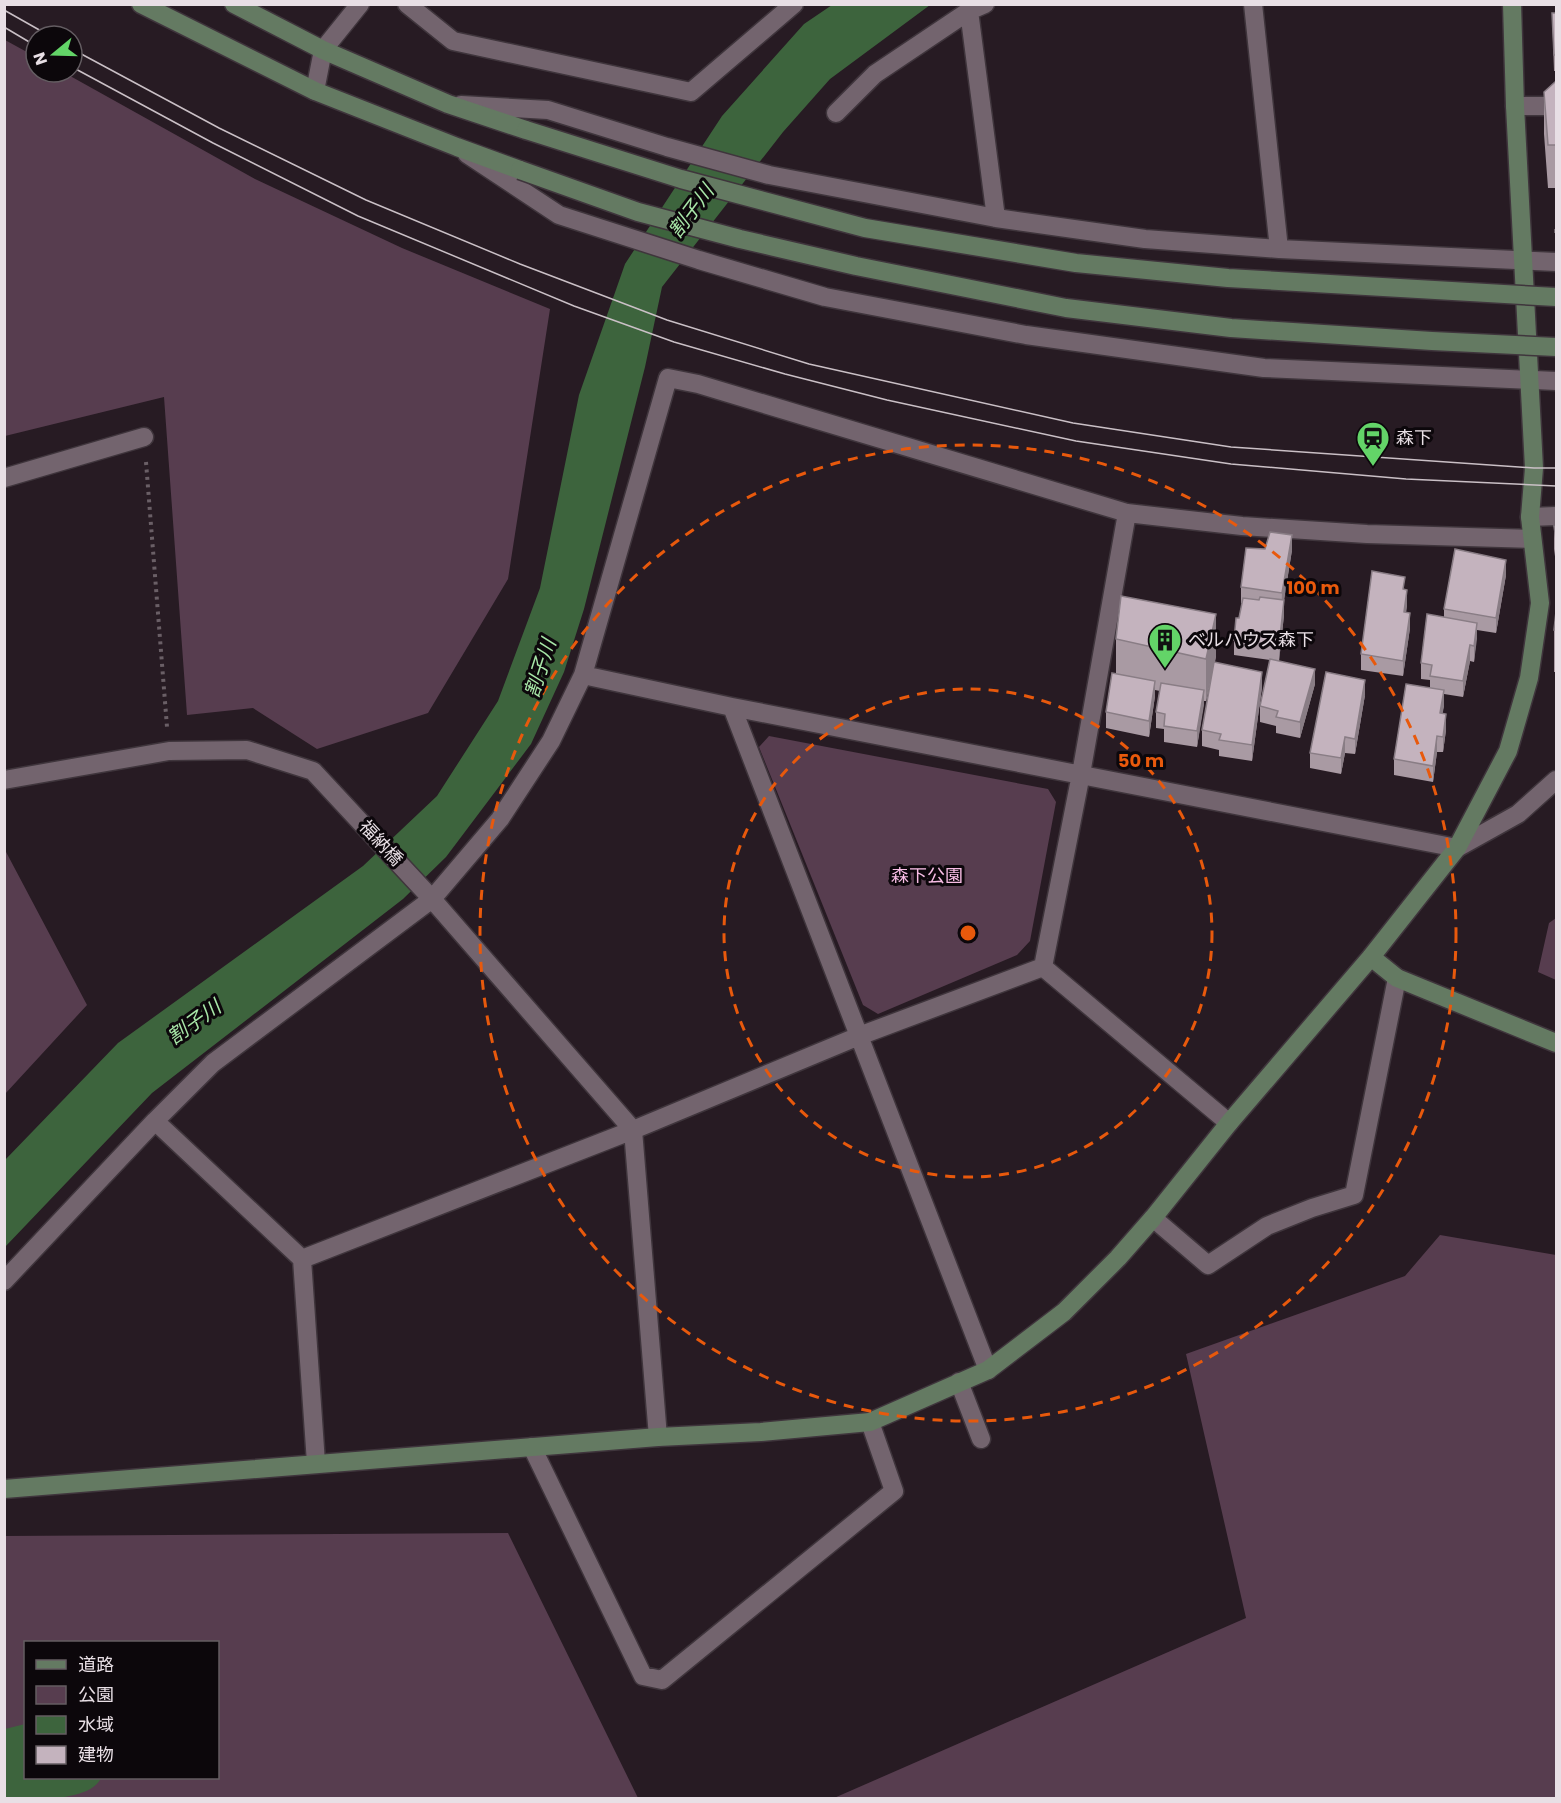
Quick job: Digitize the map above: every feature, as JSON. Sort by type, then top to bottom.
[{"type":"street","points":[[141,4],[315,91],[457,147],[638,212],[740,239],[856,266],[1066,308],[1231,328],[1557,347]]},
{"type":"street","points":[[234,4],[323,50],[448,104],[681,179],[865,228],[1076,263],[1228,278],[1557,297]]},
{"type":"street","points":[[315,91],[323,50],[360,4]]},
{"type":"street","points":[[407,4],[453,41],[691,92],[794,4]]},
{"type":"street","points":[[1253,4],[1279,249]]},
{"type":"street","points":[[4,1488],[870,1422],[988,1370],[1064,1312],[1118,1258],[1153,1218],[1229,1123],[1371,957],[1457,848],[1508,751],[1529,678],[1540,603],[1530,517],[1534,468],[1515,106],[1512,4]]},
{"type":"street","points":[[836,113],[875,74],[977,8],[996,218]]},
{"type":"street","points":[[448,104],[548,110],[667,147],[770,175],[996,218],[1145,239],[1279,249],[1557,262]]},
{"type":"street","points":[[1515,106],[1557,106]]},
{"type":"street","points":[[457,147],[559,215],[825,297],[1026,335],[1264,368],[1530,378],[1557,381]]},
{"type":"street","points":[[4,1281],[155,1121],[213,1064],[432,898],[500,819],[551,741],[583,675],[668,378],[710,387],[1127,513],[1265,528],[1532,539]]},
{"type":"street","points":[[4,478],[144,437]]},
{"type":"street","points":[[1043,967],[1081,774],[1127,513]]},
{"type":"street","points":[[1530,517],[1557,516]]},
{"type":"street","points":[[583,675],[732,707],[1457,848],[1518,814],[1557,780]]},
{"type":"street","points":[[732,707],[988,1370]]},
{"type":"street","name":"福納橋","points":[[4,780],[169,751],[247,750],[314,771],[432,898],[633,1130]]},
{"type":"street","points":[[1371,957],[1397,978],[1557,1043]]},
{"type":"street","points":[[302,1259],[633,1130],[859,1036],[1043,967]]},
{"type":"street","points":[[1043,967],[1229,1123]]},
{"type":"street","points":[[1153,1218],[1208,1265],[1267,1226],[1312,1208],[1354,1195],[1397,978]]},
{"type":"street","points":[[155,1121],[302,1259],[316,1463]]},
{"type":"street","points":[[633,1130],[658,1437]]},
{"type":"street","points":[[959,1383],[981,1438]]},
{"type":"street","points":[[532,1447],[643,1676],[662,1680],[894,1491],[870,1422]]},
{"type":"path","points":[[144,437],[169,751]]},
{"type":"green space","points":[[5,40],[24,50],[24,84],[84,84],[255,179],[402,248],[550,309],[508,579],[428,713],[317,749],[253,708],[187,715],[164,397],[5,436]]},
{"type":"green space","name":"森下公園","points":[[769,736],[1048,789],[1056,802],[1030,941],[1017,955],[878,1014],[863,1005],[759,747]]},
{"type":"green space","points":[[5,850],[87,1005],[4,1094]]},
{"type":"green space","points":[[1556,918],[1556,980],[1538,972],[1549,923]]},
{"type":"green space","points":[[1440,1235],[1556,1255],[1556,1798],[834,1798],[1246,1618],[1186,1354],[1405,1276]]},
{"type":"green space","points":[[508,1533],[638,1798],[5,1798],[4,1536]]},
{"type":"water","name":"割子川","points":[[832,5],[930,5],[830,79],[783,132],[662,287],[645,367],[584,609],[564,672],[531,744],[446,857],[403,899],[152,1093],[5,1247],[5,1160],[118,1043],[363,866],[437,796],[498,701],[540,588],[579,395],[625,264],[722,116],[804,24]]},
{"type":"water","points":[[24,1724],[24,1779],[100,1779],[94,1786],[72,1796],[43,1799],[5,1798],[5,1729]]},
{"type":"building","points":[[1552,13],[1557,13],[1557,55],[1554,55]]},
{"type":"building","points":[[1557,82],[1557,145],[1548,145],[1544,92]]},
{"type":"building","points":[[1554,526],[1557,526],[1557,547]]},
{"type":"building","points":[[1270,532],[1292,535],[1282,593],[1241,587],[1246,548],[1265,549]]},
{"type":"building","points":[[1455,549],[1506,560],[1496,618],[1444,609]]},
{"type":"building","points":[[1372,571],[1405,577],[1403,589],[1407,590],[1404,612],[1410,613],[1403,661],[1361,654]]},
{"type":"building","points":[[1121,596],[1216,614],[1206,659],[1116,639]]},
{"type":"building","points":[[1260,597],[1284,600],[1279,646],[1234,640],[1236,618],[1239,618],[1243,598],[1259,600]]},
{"type":"building","points":[[1557,602],[1557,630],[1554,630]]},
{"type":"building","points":[[1427,614],[1477,623],[1474,646],[1470,645],[1463,681],[1430,676],[1432,665],[1421,663]]},
{"type":"building","points":[[1270,659],[1315,669],[1300,722],[1276,717],[1278,711],[1260,706]]},
{"type":"building","points":[[1214,662],[1262,672],[1252,745],[1219,740],[1221,734],[1202,730]]},
{"type":"building","points":[[1326,672],[1365,680],[1355,739],[1345,737],[1341,758],[1310,753]]},
{"type":"building","points":[[1112,673],[1155,681],[1149,721],[1106,712]]},
{"type":"building","points":[[1161,683],[1204,690],[1197,731],[1164,726],[1165,714],[1156,712]]},
{"type":"building","points":[[1406,684],[1444,690],[1440,713],[1446,714],[1443,737],[1437,736],[1433,766],[1394,759]]},
{"type":"tram line","points":[[4,10],[29,24]]},
{"type":"tram line","points":[[4,27],[24,39]]},
{"type":"tram line","points":[[84,55],[219,128],[366,200],[520,264],[667,320],[809,364],[1073,423],[1231,447],[1556,468]]},
{"type":"tram line","points":[[84,73],[213,143],[358,216],[574,306],[674,342],[785,374],[887,400],[1076,441],[1231,464],[1406,479],[1556,486]]},
{"type":"place","name":"森下","points":[[1373,467]]},
{"type":"place","name":"ベルハウス森下","points":[[1165,669]]}]
